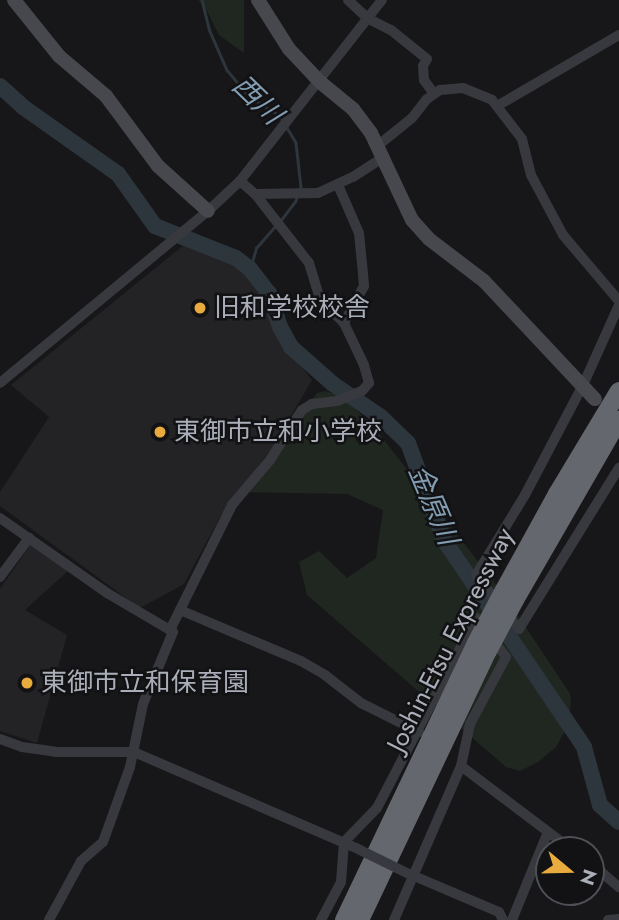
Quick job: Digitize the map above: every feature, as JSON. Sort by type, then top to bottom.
[{"type":"highway","name":"Joshin-Etsu Expressway","points":[[344,920],[482,647],[619,391]]},
{"type":"highway","name":"Joshin-Etsu Expressway","points":[[510,595],[619,419]]},
{"type":"highway","name":"Joshin-Etsu Expressway","points":[[360,920],[482,647]]},
{"type":"street","points":[[14,0],[59,56],[106,96],[158,166],[208,211]]},
{"type":"street","points":[[258,0],[289,49],[320,82],[353,109],[371,133],[411,220],[429,239],[484,281],[595,399]]},
{"type":"street","points":[[348,0],[366,18],[391,30],[427,59],[423,66],[425,83],[434,94]]},
{"type":"street","points":[[0,383],[208,211],[240,181],[320,82],[366,18],[383,0]]},
{"type":"street","points":[[497,106],[619,34]]},
{"type":"street","points":[[255,194],[318,193],[338,185],[379,153],[434,94],[452,87],[463,88],[492,100],[522,139],[531,175],[563,235],[619,303],[583,385],[525,495],[477,575],[519,629],[619,468]]},
{"type":"street","points":[[170,630],[232,505],[270,460],[302,410],[312,404],[350,396],[362,391],[369,383],[364,365],[344,323],[320,299],[309,263],[255,194],[240,181]]},
{"type":"street","points":[[338,185],[359,233],[364,286],[344,323]]},
{"type":"street","points":[[0,518],[107,593],[173,632],[143,705],[134,752],[103,842],[81,861],[49,920]]},
{"type":"street","points":[[0,577],[29,538]]},
{"type":"street","points":[[180,610],[301,661],[325,675],[361,703],[419,732]]},
{"type":"street","points":[[321,920],[341,882],[344,842],[377,807],[419,732],[476,618],[506,657],[470,724],[461,766],[410,874],[394,920]]},
{"type":"street","points":[[0,739],[22,747],[56,752],[134,752],[499,912],[503,920]]},
{"type":"street","points":[[461,766],[553,836]]},
{"type":"street","points":[[512,920],[548,832]]},
{"type":"street","points":[[605,875],[619,887]]},
{"type":"street","points":[[608,920],[619,919]]},
{"type":"shaded area","points":[[198,0],[244,0],[244,53],[219,35],[204,5]]},
{"type":"shaded area","name":"東御市立和小学校","points":[[184,245],[237,265],[260,288],[285,347],[312,380],[272,448],[220,517],[184,584],[140,608],[0,506],[0,492],[49,417],[11,385]]},
{"type":"shaded area","points":[[325,391],[339,395],[371,423],[507,599],[569,692],[569,723],[556,747],[538,762],[520,771],[506,767],[307,595],[299,562],[319,551],[347,578],[376,558],[383,510],[347,494],[244,492],[317,393]]},
{"type":"shaded area","name":"東御市立和保育園","points":[[31,544],[69,570],[25,610],[67,635],[37,743],[0,731],[0,589]]},
{"type":"waterway","name":"西川","points":[[202,0],[209,29],[227,70],[250,97],[280,116],[296,143],[301,187],[296,201],[281,221]]},
{"type":"waterway","name":"金原川","points":[[0,86],[23,107],[118,174],[155,226],[236,258],[250,269],[269,293],[280,327],[291,347],[333,384],[381,417],[408,443],[444,540],[584,747],[600,805],[619,822]]},
{"type":"waterway","name":"西川","points":[[250,269],[256,248],[276,225]]},
{"type":"place","name":"旧和学校校舎","points":[[200,308]]},
{"type":"place","name":"東御市立和小学校","points":[[160,432]]},
{"type":"place","name":"東御市立和保育園","points":[[27,683]]}]
